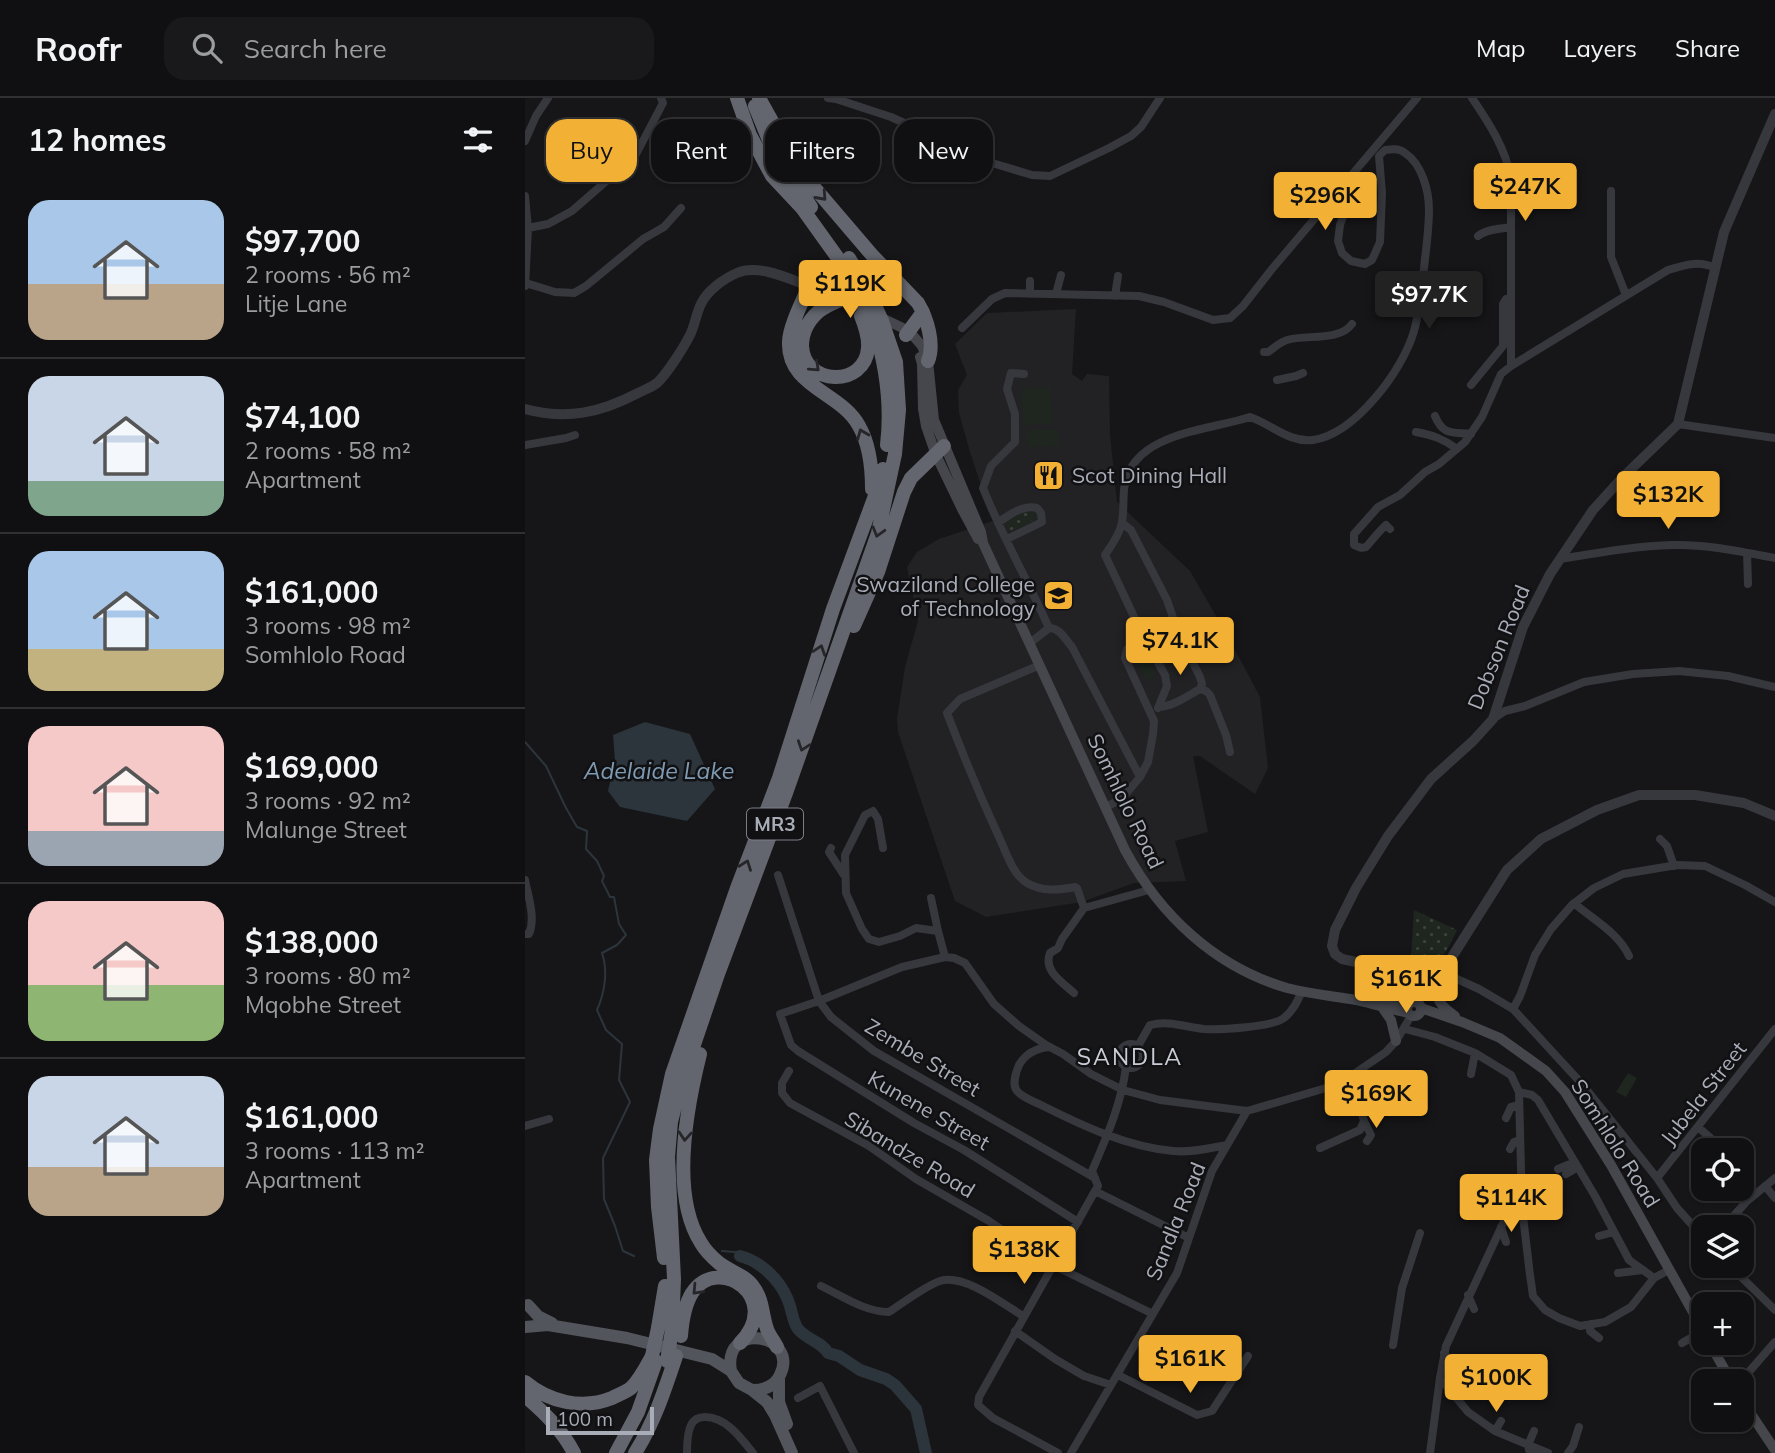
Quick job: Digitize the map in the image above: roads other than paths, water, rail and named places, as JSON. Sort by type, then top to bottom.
[{"type":"highway","name":"MR3","points":[[633,1453],[660,1385],[668,1330],[674,1279],[668,1157],[671,1122],[680,1086],[878,533],[898,429],[895,362],[867,288],[840,260],[802,208],[772,176],[750,135],[737,98]]},
{"type":"highway","name":"MR3","points":[[753,98],[771,145],[811,207],[840,260]]},
{"type":"highway","points":[[759,98],[793,159],[813,186],[872,255],[905,288],[923,312],[931,348],[929,361]]},
{"type":"highway","points":[[840,260],[838,272],[861,316],[868,339],[868,350],[864,361],[853,372],[841,377],[827,376],[818,373],[809,364],[803,354],[802,336],[816,314],[842,299]]},
{"type":"highway","points":[[809,286],[789,339],[789,354],[801,377],[836,400],[859,424],[870,456],[872,501]]},
{"type":"highway","points":[[906,331],[923,312]]},
{"type":"highway","name":"MR3","points":[[668,1330],[656,1160],[660,1129],[673,1074],[737,888],[779,778],[833,609],[879,485],[888,430],[887,383],[878,323]]},
{"type":"highway","points":[[814,715],[878,572],[907,485],[920,468],[940,451]]},
{"type":"highway","points":[[718,974],[716,1004],[700,1053],[687,1114],[684,1164],[687,1200],[693,1227],[702,1244],[720,1264],[753,1286],[759,1297],[767,1332],[777,1347]]},
{"type":"highway","points":[[668,1330],[683,1318],[691,1295],[697,1287],[705,1282],[725,1278],[742,1285],[752,1298],[755,1308],[751,1329],[737,1345]]},
{"type":"highway","name":"MR3","points":[[617,1453],[664,1356]]},
{"type":"highway","points":[[525,1382],[537,1392],[553,1399],[593,1403],[606,1400],[630,1388],[664,1356]]},
{"type":"highway","points":[[525,1396],[549,1417],[567,1439],[574,1453]]},
{"type":"main road","points":[[809,286],[906,331],[922,346],[929,361]]},
{"type":"main road","name":"Somhlolo Road","points":[[906,331],[921,357],[924,418],[981,532],[983,543],[1105,807],[1136,871],[1149,890],[1173,919],[1193,937],[1230,963],[1268,981],[1302,991],[1415,1009],[1458,1021],[1500,1038],[1546,1071],[1565,1092],[1611,1165],[1691,1309]]},
{"type":"main road","name":"Somhlolo Road","points":[[929,361],[932,413],[940,451]]},
{"type":"main road","points":[[1433,983],[1439,1002],[1458,1021]]},
{"type":"main road","name":"Somhlolo Road","points":[[1360,1001],[1382,1007],[1415,1009]]},
{"type":"main road","points":[[1382,1007],[1391,1020],[1397,1041]]},
{"type":"main road","points":[[526,1302],[528,1311],[525,1325],[564,1327],[627,1338],[712,1359],[731,1371],[739,1384],[767,1402],[792,1453]]},
{"type":"main road","points":[[526,1302],[538,1317],[564,1327]]},
{"type":"main road","points":[[692,1353],[723,1352],[745,1339],[759,1337],[772,1342],[782,1359],[779,1402],[789,1432],[792,1453]]},
{"type":"main road","points":[[731,1371],[730,1359],[737,1345]]},
{"type":"main road","points":[[752,1390],[768,1387],[779,1377]]},
{"type":"main road","points":[[1754,1418],[1775,1450]]},
{"type":"street","points":[[525,141],[548,98]]},
{"type":"street","points":[[528,228],[548,223],[572,211],[635,156],[663,103],[661,98]]},
{"type":"street","points":[[828,98],[891,117],[992,163],[1032,175],[1050,176],[1131,136],[1146,122],[1160,98]]},
{"type":"street","points":[[962,328],[992,299],[1005,293],[1139,296],[1213,320],[1230,318],[1243,306],[1417,98]]},
{"type":"street","points":[[1472,98],[1489,124],[1508,164],[1511,180],[1511,366]]},
{"type":"street","points":[[1775,114],[1724,232],[1678,424],[1775,438]]},
{"type":"street","points":[[1151,715],[1159,707],[1167,686],[1165,675],[1143,636],[1105,555],[1122,523],[1126,479],[1133,467],[1142,455],[1158,443],[1174,436],[1250,417],[1290,438],[1311,441],[1332,435],[1353,421],[1380,394],[1398,367],[1414,333],[1428,226],[1428,200],[1422,178],[1416,163],[1404,152],[1385,150],[1379,156],[1382,193],[1381,242],[1372,260],[1361,264],[1351,261],[1342,253],[1338,241],[1340,225],[1353,188],[1354,173]]},
{"type":"street","points":[[1611,191],[1611,257],[1626,295]]},
{"type":"street","points":[[525,196],[528,228],[526,284],[555,292],[574,293],[586,286],[643,239],[664,227],[681,208]]},
{"type":"street","points":[[1478,236],[1511,227]]},
{"type":"street","points":[[1390,529],[1386,525],[1382,527],[1366,546],[1360,548],[1354,545],[1354,534],[1378,507],[1400,495],[1465,442],[1482,417],[1501,374],[1668,270],[1697,263],[1715,268]]},
{"type":"street","points":[[525,409],[540,413],[569,414],[594,411],[625,400],[657,383],[692,333],[701,303],[710,292],[738,273],[771,272],[809,286]]},
{"type":"street","points":[[1056,294],[1061,275]]},
{"type":"street","points":[[1115,296],[1118,276]]},
{"type":"street","points":[[1030,281],[1030,294]]},
{"type":"street","points":[[1471,385],[1503,346],[1503,304],[1511,297]]},
{"type":"street","points":[[1264,352],[1285,340],[1334,334],[1348,329],[1352,324]]},
{"type":"street","points":[[1024,374],[1011,373],[1007,389],[1015,414],[1015,442],[991,466],[983,488],[1049,628]]},
{"type":"street","points":[[1277,380],[1303,373]]},
{"type":"street","points":[[1435,416],[1443,430],[1471,434]]},
{"type":"street","name":"Dobson Road","points":[[1445,968],[1342,959],[1335,954],[1332,946],[1335,930],[1356,888],[1388,836],[1431,779],[1493,719],[1523,626],[1550,574],[1593,510],[1678,424]]},
{"type":"street","points":[[1416,432],[1437,436],[1457,449]]},
{"type":"street","points":[[525,445],[575,435]]},
{"type":"street","points":[[998,523],[1029,507],[1037,508],[1041,513],[1042,522],[1007,539]]},
{"type":"street","points":[[1122,523],[1131,530],[1167,600],[1179,635],[1202,684],[1200,689],[1167,706],[1159,707]]},
{"type":"street","points":[[1560,559],[1674,545],[1706,547],[1775,558]]},
{"type":"street","points":[[1747,553],[1748,584]]},
{"type":"street","points":[[1030,643],[1049,628],[1056,629],[1072,647],[1140,777]]},
{"type":"street","points":[[1105,807],[1125,795],[1148,762],[1154,721],[1125,658],[1127,649],[1143,636]]},
{"type":"street","points":[[1040,665],[960,699],[947,713],[978,791],[1014,869],[1024,882],[1035,887],[1049,890],[1077,888],[1084,908]]},
{"type":"street","points":[[1493,719],[1505,711],[1525,706],[1584,682],[1633,674],[1679,671],[1728,676],[1775,687]]},
{"type":"street","points":[[1200,689],[1210,695],[1226,734],[1230,752]]},
{"type":"street","points":[[818,1001],[902,967],[945,957],[954,958],[965,963],[994,1004],[1019,1026],[1091,1074],[1123,1090],[1160,1100],[1247,1111],[1326,1088],[1351,1076],[1386,1052],[1405,1029],[1415,1009],[1445,968],[1507,870],[1541,839],[1597,810],[1639,795],[1695,795],[1744,803],[1775,816]]},
{"type":"street","points":[[883,848],[878,819],[873,811],[869,812],[845,855],[846,893],[862,929],[870,939],[879,942],[916,928],[938,931]]},
{"type":"street","points":[[1660,839],[1667,846],[1674,866]]},
{"type":"street","points":[[831,848],[829,852],[846,877]]},
{"type":"street","points":[[1513,1009],[1535,956],[1551,929],[1574,903],[1594,888],[1623,874],[1674,866],[1705,866],[1775,902]]},
{"type":"street","name":"Zembe Street","points":[[778,875],[818,1001],[831,1017],[874,1051],[1095,1178]]},
{"type":"street","points":[[525,880],[531,910],[531,929],[529,934],[525,934]]},
{"type":"street","points":[[1074,993],[1050,969],[1050,953],[1058,948],[1084,908],[1149,890]]},
{"type":"street","points":[[931,898],[945,957]]},
{"type":"street","points":[[1574,903],[1613,935],[1629,956]]},
{"type":"street","points":[[1445,968],[1448,975],[1513,1009],[1583,1084],[1691,1224]]},
{"type":"street","points":[[1138,1046],[1150,1025],[1162,1022],[1205,1029],[1232,1029],[1281,1021],[1292,1012],[1302,991]]},
{"type":"street","name":"Kunene Street","points":[[818,1001],[781,1014],[791,1045],[798,1051],[1078,1222]]},
{"type":"street","points":[[1405,1029],[1475,1053],[1511,1074],[1519,1092],[1522,1208],[1533,1297],[1547,1316],[1580,1326],[1605,1322],[1631,1307],[1654,1278],[1669,1270]]},
{"type":"street","name":"Jubela Street","points":[[1657,1178],[1775,1029]]},
{"type":"street","points":[[1134,1044],[1143,1054],[1142,1062],[1135,1068],[1126,1067],[1120,1061],[1119,1052],[1125,1045],[1134,1044]]},
{"type":"street","points":[[1050,1047],[1032,1051],[1025,1056],[1017,1070],[1016,1089],[1027,1097],[1060,1115],[1139,1145],[1175,1152],[1227,1146]]},
{"type":"street","points":[[1471,1074],[1475,1053]]},
{"type":"street","points":[[1058,1453],[993,1418],[978,1405],[981,1390],[1098,1186],[1092,1171],[1123,1090],[1126,1067]]},
{"type":"street","name":"Sibandze Road","points":[[789,1071],[782,1083],[782,1093],[790,1103],[869,1146],[916,1179],[989,1221],[1053,1265],[1153,1314]]},
{"type":"street","points":[[1351,1076],[1364,1121],[1371,1135],[1367,1141]]},
{"type":"street","points":[[1519,1092],[1532,1095],[1538,1100],[1629,1260],[1654,1278]]},
{"type":"street","points":[[1506,1118],[1511,1107],[1519,1105]]},
{"type":"street","name":"Sandla Road","points":[[1071,1453],[1177,1273],[1207,1182],[1247,1111]]},
{"type":"street","points":[[525,1126],[549,1119]]},
{"type":"street","points":[[1319,1148],[1360,1130],[1364,1121]]},
{"type":"street","points":[[1698,1127],[1710,1138]]},
{"type":"street","points":[[1510,1149],[1514,1142],[1520,1140]]},
{"type":"street","points":[[1562,1172],[1577,1165]]},
{"type":"street","points":[[1735,1215],[1775,1178]]},
{"type":"street","points":[[1765,1186],[1775,1198]]},
{"type":"street","points":[[1095,1191],[1189,1238]]},
{"type":"street","points":[[1430,1453],[1434,1395],[1446,1346],[1506,1217],[1522,1208]]},
{"type":"street","points":[[1501,1227],[1506,1242]]},
{"type":"street","points":[[1598,1236],[1614,1232]]},
{"type":"street","points":[[1393,1345],[1402,1288],[1420,1233]]},
{"type":"street","points":[[1618,1273],[1643,1270]]},
{"type":"street","points":[[1742,1278],[1775,1310]]},
{"type":"street","points":[[821,1286],[867,1309],[889,1312],[938,1281],[948,1279],[965,1282],[1023,1316]]},
{"type":"street","points":[[1468,1295],[1475,1309]]},
{"type":"street","points":[[1591,1324],[1590,1331],[1599,1338]]},
{"type":"street","points":[[1015,1331],[1084,1376],[1111,1385]]},
{"type":"street","points":[[1682,1343],[1691,1338]]},
{"type":"street","points":[[1751,1369],[1775,1342]]},
{"type":"street","points":[[1444,1353],[1458,1372]]},
{"type":"street","points":[[1118,1375],[1197,1415],[1212,1411],[1248,1356]]},
{"type":"street","points":[[1440,1378],[1468,1412],[1495,1431],[1548,1453]]},
{"type":"street","points":[[798,1398],[820,1385],[854,1453]]},
{"type":"street","points":[[687,1453],[690,1426],[694,1420],[701,1417],[722,1421],[733,1429],[754,1453]]},
{"type":"street","points":[[1495,1431],[1501,1421]]},
{"type":"street","points":[[1568,1453],[1579,1427]]},
{"type":"street","points":[[1533,1453],[1528,1444],[1534,1431]]},
{"type":"street","points":[[744,1441],[746,1453]]},
{"type":"water","name":"Adelaide Lake","points":[[645,722],[690,734],[715,789],[687,821],[620,807],[608,791],[615,761],[613,735]]},
{"type":"waterway","points":[[525,742],[546,766],[577,827],[587,831],[586,849],[597,861],[604,876],[602,881],[610,897],[614,897],[619,924],[626,935],[617,945],[602,953],[605,981],[597,1010],[606,1030],[622,1044],[619,1080],[630,1102],[603,1158],[604,1199],[623,1251],[634,1256]]},
{"type":"waterway","points":[[722,1251],[735,1252],[740,1256]]},
{"type":"waterway","points":[[740,1256],[762,1266],[779,1284],[789,1302],[796,1326],[802,1333],[828,1353],[895,1385],[916,1409],[926,1453]]},
{"type":"place","name":"Scot Dining Hall","points":[[1049,475]]},
{"type":"place","name":"Swaziland College of Technology","points":[[1058,596]]},
{"type":"district","name":"SANDLA","points":[[1130,1056]]}]
